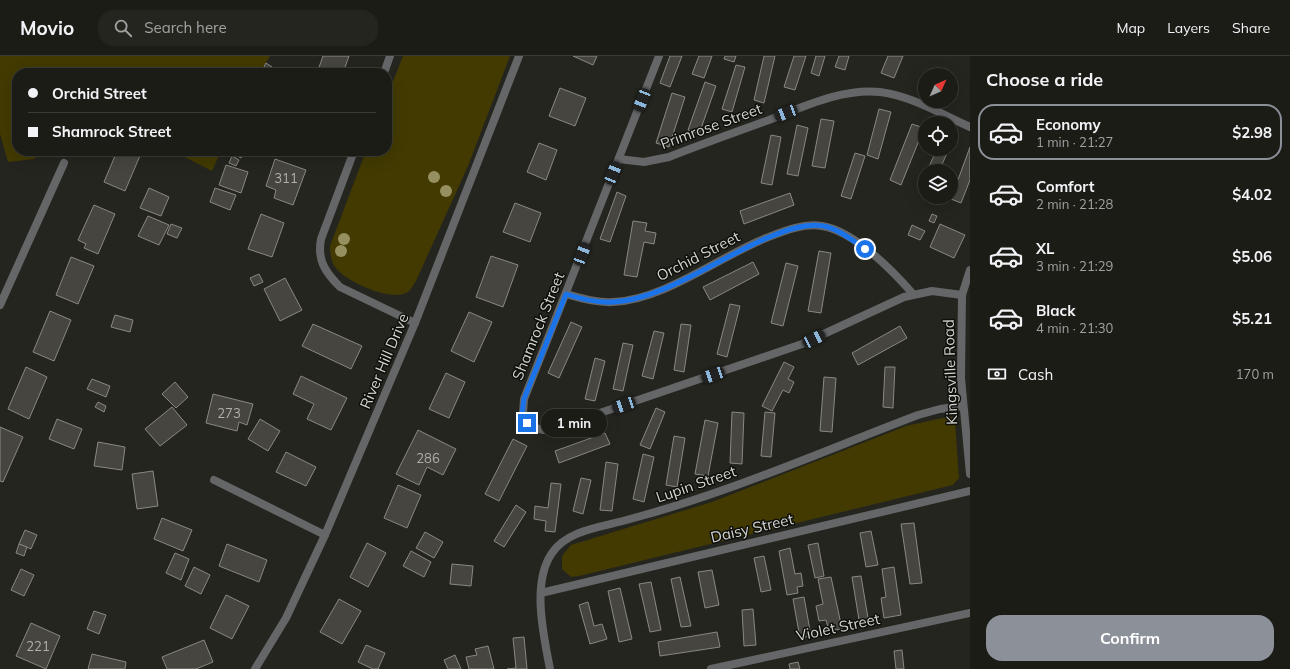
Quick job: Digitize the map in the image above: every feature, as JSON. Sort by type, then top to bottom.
[{"type":"street","points":[[386,68],[390,56]]},
{"type":"street","name":"River Hill Drive","points":[[256,669],[286,618],[325,536],[415,323],[519,56]]},
{"type":"street","name":"Shamrock Street","points":[[660,56],[524,399],[522,414],[531,427],[544,430],[556,428],[802,344],[891,302],[913,294]]},
{"type":"street","name":"Primrose Street","points":[[619,159],[644,162],[669,157],[816,102],[854,93],[878,92],[899,96],[922,104],[970,127]]},
{"type":"street","points":[[352,156],[321,239],[319,250],[320,260],[330,278],[340,287],[415,323]]},
{"type":"street","points":[[0,305],[64,163]]},
{"type":"street","name":"Orchid Street","points":[[566,294],[601,302],[636,299],[661,290],[763,240],[800,227],[812,225],[834,229],[844,234],[884,263],[913,294]]},
{"type":"street","name":"Kingsville Road","points":[[970,270],[962,295],[961,378],[970,474]]},
{"type":"street","points":[[913,294],[932,291],[962,295]]},
{"type":"street","name":"Lupin Street","points":[[550,669],[542,625],[541,593],[548,560],[558,546],[569,537],[659,511],[733,487],[918,415],[940,409],[964,406]]},
{"type":"street","points":[[214,480],[325,536]]},
{"type":"street","name":"Daisy Street","points":[[541,593],[970,491]]},
{"type":"street","name":"Violet Street","points":[[712,669],[970,613]]},
{"type":"shaded area","points":[[0,56],[270,56],[263,68],[12,68],[12,156],[36,156],[34,159],[8,162],[0,134]]},
{"type":"shaded area","points":[[403,56],[510,56],[468,166],[416,281],[408,292],[399,295],[368,289],[348,279],[335,267],[331,257],[330,246],[364,156],[392,156],[392,84]]},
{"type":"shaded area","points":[[183,156],[219,156],[212,171]]},
{"type":"shaded area","points":[[953,417],[955,422],[959,478],[953,485],[579,576],[571,577],[562,569],[562,556],[571,545],[712,502],[906,426]]},
{"type":"building","points":[[323,56],[349,56],[345,68],[319,68]]},
{"type":"building","points":[[573,56],[597,56],[593,65]]},
{"type":"building","points":[[670,56],[682,56],[670,87],[660,83]]},
{"type":"building","points":[[699,56],[712,56],[704,78],[692,74]]},
{"type":"building","points":[[725,56],[736,56],[734,62],[724,59]]},
{"type":"building","points":[[764,56],[775,56],[764,103],[754,100]]},
{"type":"building","points":[[794,56],[806,56],[795,90],[784,87]]},
{"type":"building","points":[[816,56],[825,56],[819,76],[811,73]]},
{"type":"building","points":[[839,56],[849,56],[845,70],[835,67]]},
{"type":"building","points":[[888,56],[903,56],[894,78],[881,73]]},
{"type":"building","points":[[266,63],[272,67],[272,68],[264,68]]},
{"type":"building","points":[[736,65],[745,67],[732,112],[722,109]]},
{"type":"building","points":[[705,82],[716,86],[699,134],[688,130]]},
{"type":"building","points":[[560,88],[586,98],[575,126],[549,116]]},
{"type":"building","points":[[672,93],[685,97],[669,147],[656,143]]},
{"type":"building","points":[[879,109],[891,112],[878,159],[867,155]]},
{"type":"building","points":[[821,119],[834,121],[825,168],[812,166]]},
{"type":"building","points":[[912,124],[918,126],[918,143],[901,185],[890,180]]},
{"type":"building","points":[[797,125],[808,128],[798,176],[787,174]]},
{"type":"building","points":[[771,135],[781,137],[772,185],[761,183]]},
{"type":"building","points":[[539,143],[557,150],[546,180],[527,172]]},
{"type":"building","points":[[970,147],[970,180],[961,203],[958,202],[958,180]]},
{"type":"building","points":[[855,153],[865,156],[851,199],[841,196]]},
{"type":"building","points":[[115,156],[140,156],[125,191],[104,182]]},
{"type":"building","points":[[232,156],[239,160],[236,166],[229,163]]},
{"type":"building","points":[[934,156],[946,156],[942,164],[930,164]]},
{"type":"building","points":[[275,159],[306,170],[293,205],[274,198],[276,190],[266,186]]},
{"type":"building","points":[[226,165],[248,172],[241,193],[219,185]]},
{"type":"building","points":[[149,188],[169,197],[161,216],[140,208]]},
{"type":"building","points":[[215,188],[236,195],[230,210],[210,202]]},
{"type":"building","points":[[617,192],[626,196],[610,242],[600,239]]},
{"type":"building","points":[[790,193],[794,205],[744,224],[740,211]]},
{"type":"building","points":[[515,203],[541,213],[530,242],[503,232]]},
{"type":"building","points":[[94,205],[115,214],[98,254],[84,248],[86,244],[78,240]]},
{"type":"building","points":[[261,214],[284,223],[272,257],[248,249]]},
{"type":"building","points":[[932,214],[937,216],[934,223],[929,221]]},
{"type":"building","points":[[148,216],[169,225],[159,245],[138,236]]},
{"type":"building","points":[[633,221],[647,223],[645,231],[656,233],[654,244],[644,242],[637,277],[624,275]]},
{"type":"building","points":[[171,224],[182,228],[177,238],[167,234]]},
{"type":"building","points":[[940,224],[965,235],[954,258],[930,247]]},
{"type":"building","points":[[912,225],[925,231],[920,240],[908,235]]},
{"type":"building","points":[[819,251],[831,253],[821,313],[808,311]]},
{"type":"building","points":[[491,256],[518,265],[503,307],[476,297]]},
{"type":"building","points":[[71,257],[94,266],[78,304],[56,295]]},
{"type":"building","points":[[753,262],[759,274],[710,300],[703,287]]},
{"type":"building","points":[[786,263],[798,266],[783,326],[771,323]]},
{"type":"building","points":[[259,274],[263,282],[254,286],[250,278]]},
{"type":"building","points":[[285,278],[302,310],[280,321],[264,289]]},
{"type":"building","points":[[730,304],[740,306],[727,357],[717,354]]},
{"type":"building","points":[[50,311],[71,320],[54,361],[33,352]]},
{"type":"building","points":[[469,312],[492,322],[474,362],[451,351]]},
{"type":"building","points":[[115,315],[133,320],[130,332],[111,327]]},
{"type":"building","points":[[571,322],[582,327],[559,378],[548,373]]},
{"type":"building","points":[[313,324],[362,346],[351,369],[302,346]]},
{"type":"building","points":[[681,324],[691,325],[684,372],[674,370]]},
{"type":"building","points":[[900,326],[907,338],[858,365],[852,353]]},
{"type":"building","points":[[654,331],[664,333],[653,379],[642,376]]},
{"type":"building","points":[[623,343],[633,345],[623,391],[613,389]]},
{"type":"building","points":[[595,358],[605,361],[595,401],[585,399]]},
{"type":"building","points":[[784,362],[794,367],[788,379],[794,382],[789,393],[783,390],[772,411],[762,406]]},
{"type":"building","points":[[26,367],[47,377],[29,419],[8,409]]},
{"type":"building","points":[[885,367],[895,367],[893,408],[883,407]]},
{"type":"building","points":[[446,373],[465,382],[449,418],[429,409]]},
{"type":"building","points":[[301,376],[347,398],[331,430],[307,419],[314,404],[293,394]]},
{"type":"building","points":[[824,377],[836,378],[832,432],[820,431]]},
{"type":"building","points":[[92,379],[110,386],[106,397],[87,389]]},
{"type":"building","points":[[175,382],[188,397],[176,408],[162,394]]},
{"type":"building","points":[[213,394],[253,404],[247,425],[239,422],[237,431],[206,423]]},
{"type":"building","points":[[98,402],[106,406],[104,412],[95,407]]},
{"type":"building","points":[[172,407],[187,425],[160,446],[145,429]]},
{"type":"building","points":[[656,408],[665,412],[650,449],[640,445]]},
{"type":"building","points":[[732,412],[744,413],[742,464],[730,463]]},
{"type":"building","points":[[765,412],[775,413],[771,457],[761,456]]},
{"type":"building","points":[[57,419],[82,429],[74,449],[49,439]]},
{"type":"building","points":[[260,419],[280,431],[268,451],[248,439]]},
{"type":"building","points":[[705,420],[718,423],[708,476],[695,474]]},
{"type":"building","points":[[0,427],[23,437],[3,482],[0,481]]},
{"type":"building","points":[[418,430],[456,449],[443,475],[427,467],[419,485],[396,474]]},
{"type":"building","points":[[605,433],[610,444],[559,463],[555,451]]},
{"type":"building","points":[[674,436],[685,438],[677,487],[666,485]]},
{"type":"building","points":[[513,439],[527,446],[499,501],[485,494]]},
{"type":"building","points":[[98,442],[125,447],[122,470],[94,466]]},
{"type":"building","points":[[286,452],[316,467],[306,486],[276,472]]},
{"type":"building","points":[[643,454],[654,457],[644,502],[633,499]]},
{"type":"building","points":[[606,462],[618,464],[612,511],[600,510]]},
{"type":"building","points":[[153,471],[158,506],[137,509],[132,474]]},
{"type":"building","points":[[581,478],[591,480],[583,514],[573,511]]},
{"type":"building","points":[[551,483],[561,484],[555,532],[545,531],[546,521],[534,519],[535,506],[548,508]]},
{"type":"building","points":[[398,485],[421,495],[407,528],[384,518]]},
{"type":"building","points":[[516,505],[526,512],[504,547],[494,541]]},
{"type":"building","points":[[162,518],[192,530],[183,551],[154,539]]},
{"type":"building","points":[[914,523],[922,583],[910,584],[901,524]]},
{"type":"building","points":[[25,530],[37,535],[31,549],[19,544]]},
{"type":"building","points":[[871,531],[878,565],[866,567],[860,533]]},
{"type":"building","points":[[425,532],[443,542],[434,558],[416,548]]},
{"type":"building","points":[[367,543],[386,553],[368,587],[350,577]]},
{"type":"building","points":[[818,543],[824,576],[815,578],[808,545]]},
{"type":"building","points":[[19,544],[27,547],[24,556],[16,553]]},
{"type":"building","points":[[227,544],[267,560],[259,582],[219,566]]},
{"type":"building","points":[[790,548],[795,574],[801,573],[803,586],[797,587],[798,593],[787,595],[779,551]]},
{"type":"building","points":[[411,551],[431,562],[424,577],[403,566]]},
{"type":"building","points":[[175,553],[189,559],[181,580],[166,573]]},
{"type":"building","points":[[764,556],[771,590],[761,592],[754,558]]},
{"type":"building","points":[[452,564],[473,566],[471,586],[450,584]]},
{"type":"building","points":[[194,567],[210,575],[201,594],[185,586]]},
{"type":"building","points":[[894,567],[901,615],[884,618],[881,598],[886,597],[882,569]]},
{"type":"building","points":[[21,569],[34,575],[24,596],[11,590]]},
{"type":"building","points":[[712,570],[719,605],[705,608],[698,572]]},
{"type":"building","points":[[861,576],[869,624],[860,626],[852,577]]},
{"type":"building","points":[[680,577],[691,626],[681,627],[671,579]]},
{"type":"building","points":[[831,577],[842,629],[829,631],[826,620],[819,621],[816,606],[823,604],[818,579]]},
{"type":"building","points":[[651,582],[661,630],[650,632],[639,584]]},
{"type":"building","points":[[620,588],[632,639],[619,642],[608,591]]},
{"type":"building","points":[[226,595],[249,606],[232,639],[210,628]]},
{"type":"building","points":[[804,597],[811,636],[800,638],[793,599]]},
{"type":"building","points":[[339,599],[361,611],[342,644],[320,632]]},
{"type":"building","points":[[588,602],[594,626],[602,624],[607,639],[590,644],[579,605]]},
{"type":"building","points":[[753,609],[756,645],[744,646],[742,610]]},
{"type":"building","points":[[94,611],[106,615],[99,634],[87,629]]},
{"type":"building","points":[[31,623],[60,636],[46,669],[16,656]]},
{"type":"building","points":[[717,632],[720,647],[660,656],[658,642]]},
{"type":"building","points":[[524,637],[527,669],[507,669],[516,668],[513,638]]},
{"type":"building","points":[[204,640],[213,662],[196,669],[167,669],[162,657]]},
{"type":"building","points":[[366,645],[385,653],[378,669],[373,669],[358,662]]},
{"type":"building","points":[[488,646],[494,669],[469,669],[466,657],[477,655],[475,649]]},
{"type":"building","points":[[902,650],[904,669],[896,669],[894,651]]},
{"type":"building","points":[[92,654],[126,662],[125,669],[88,669]]},
{"type":"building","points":[[455,655],[461,669],[448,669],[444,660]]},
{"type":"building","points":[[798,662],[800,669],[790,669],[789,664]]},
{"type":"route","points":[[527,423],[522,414],[524,399],[566,294],[589,301],[601,302],[614,302],[647,296],[754,243],[779,233],[812,225],[834,229],[844,234],[865,249]]}]
